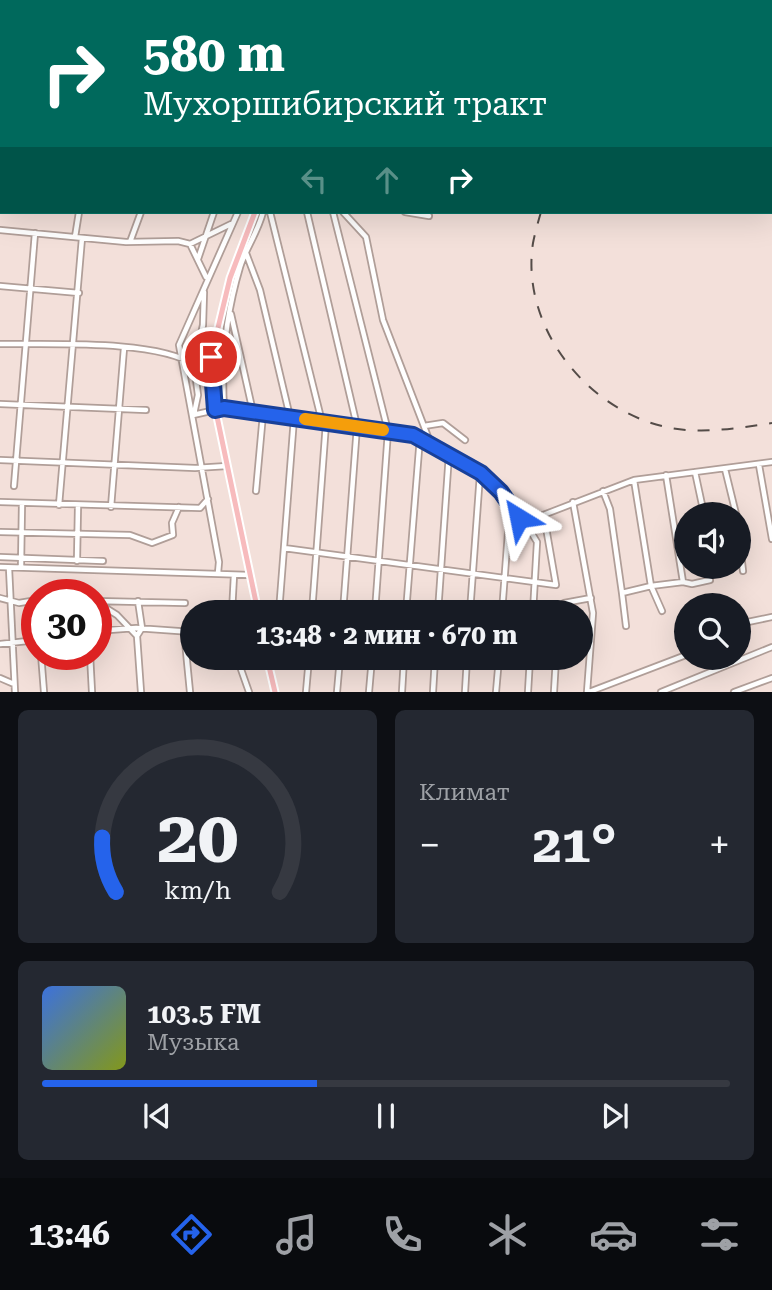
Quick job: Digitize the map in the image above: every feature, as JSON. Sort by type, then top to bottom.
[{"type":"main road","points":[[253,214],[244,251],[214,337],[211,357],[215,410],[255,600]]},
{"type":"main road","points":[[270,670],[275,691]]},
{"type":"street","points":[[75,237],[79,214]]},
{"type":"street","points":[[130,242],[140,214]]},
{"type":"street","points":[[198,259],[213,214]]},
{"type":"street","points":[[218,573],[193,415],[179,355],[181,335],[238,214]]},
{"type":"street","points":[[224,408],[221,365],[240,267],[244,251],[262,214]]},
{"type":"street","points":[[271,214],[324,422],[313,600]]},
{"type":"street","points":[[307,214],[357,426],[344,600]]},
{"type":"street","points":[[333,214],[388,431],[376,600]]},
{"type":"street","points":[[345,214],[366,237],[383,320],[430,442]]},
{"type":"street","points":[[417,214],[429,216]]},
{"type":"street","points":[[0,230],[130,242],[178,241],[190,244],[206,234],[224,229],[236,220]]},
{"type":"street","points":[[15,486],[35,233]]},
{"type":"street","points":[[59,505],[82,237]]},
{"type":"street","points":[[190,244],[207,279]]},
{"type":"street","points":[[244,251],[260,290],[292,417],[280,600]]},
{"type":"street","points":[[0,286],[79,293]]},
{"type":"street","points":[[193,415],[198,395],[194,365],[203,325],[204,288]]},
{"type":"street","points":[[231,313],[253,412]]},
{"type":"street","points":[[0,344],[124,348],[179,355],[194,365]]},
{"type":"street","points":[[111,508],[124,348]]},
{"type":"street","points":[[0,404],[146,410]]},
{"type":"street","points":[[193,415],[224,408],[388,431],[420,437],[430,442],[481,473],[525,522],[537,542],[534,600]]},
{"type":"street","points":[[256,491],[262,414]]},
{"type":"street","points":[[424,426],[443,423],[465,440]]},
{"type":"street","points":[[407,600],[420,437]]},
{"type":"street","points":[[439,600],[449,454]]},
{"type":"street","points":[[0,460],[227,466]]},
{"type":"street","points":[[525,522],[634,480],[772,462]]},
{"type":"street","points":[[759,465],[772,539]]},
{"type":"street","points":[[725,469],[729,475],[734,502]]},
{"type":"street","points":[[695,472],[701,502]]},
{"type":"street","points":[[471,600],[481,473]]},
{"type":"street","points":[[666,475],[683,582]]},
{"type":"street","points":[[634,480],[652,586],[662,611]]},
{"type":"street","points":[[603,491],[610,509],[626,626]]},
{"type":"street","points":[[0,502],[111,508],[200,508],[208,499]]},
{"type":"street","points":[[573,502],[593,613],[588,691],[674,659]]},
{"type":"street","points":[[21,567],[22,503]]},
{"type":"street","points":[[503,600],[510,505]]},
{"type":"street","points":[[76,561],[78,506]]},
{"type":"street","points":[[0,532],[77,532],[130,535],[152,542],[161,541],[175,532],[172,523],[180,507]]},
{"type":"street","points":[[284,548],[554,586],[556,583],[544,515]]},
{"type":"street","points":[[0,557],[103,561]]},
{"type":"street","points":[[0,567],[250,575]]},
{"type":"street","points":[[9,568],[15,691]]},
{"type":"street","points":[[233,600],[234,575]]},
{"type":"street","points":[[622,593],[652,586],[683,582],[692,584],[710,580]]},
{"type":"street","points":[[0,598],[21,603]]},
{"type":"street","points":[[580,600],[591,598]]},
{"type":"street","points":[[138,601],[142,628],[137,636],[141,691]]},
{"type":"street","points":[[112,602],[180,603]]},
{"type":"street","points":[[112,611],[137,636]]},
{"type":"street","points":[[751,621],[772,617]]},
{"type":"street","points":[[112,630],[142,628],[180,631]]},
{"type":"street","points":[[0,644],[21,642]]},
{"type":"street","points":[[661,691],[772,648]]},
{"type":"street","points":[[42,670],[44,691]]},
{"type":"street","points":[[91,670],[92,691]]},
{"type":"street","points":[[188,670],[190,691]]},
{"type":"street","points":[[241,670],[248,691]]},
{"type":"street","points":[[306,691],[308,670]]},
{"type":"street","points":[[337,691],[339,670]]},
{"type":"street","points":[[369,691],[371,670]]},
{"type":"street","points":[[402,691],[403,670]]},
{"type":"street","points":[[433,691],[434,670]]},
{"type":"street","points":[[465,691],[466,670]]},
{"type":"street","points":[[496,691],[498,670]]},
{"type":"street","points":[[528,691],[529,670]]},
{"type":"street","points":[[554,691],[555,670]]},
{"type":"street","points":[[0,678],[14,684]]},
{"type":"street","points":[[734,691],[772,678]]},
{"type":"railway","points":[[540,214],[533,243],[532,275],[538,306],[549,335],[566,362],[588,385],[613,405],[641,419],[671,428],[709,430],[772,423]]},
{"type":"slow traffic","points":[[305,419],[383,430]]},
{"type":"route","points":[[211,357],[215,410],[224,408],[413,435],[430,442],[481,473],[501,492],[519,518]]}]
